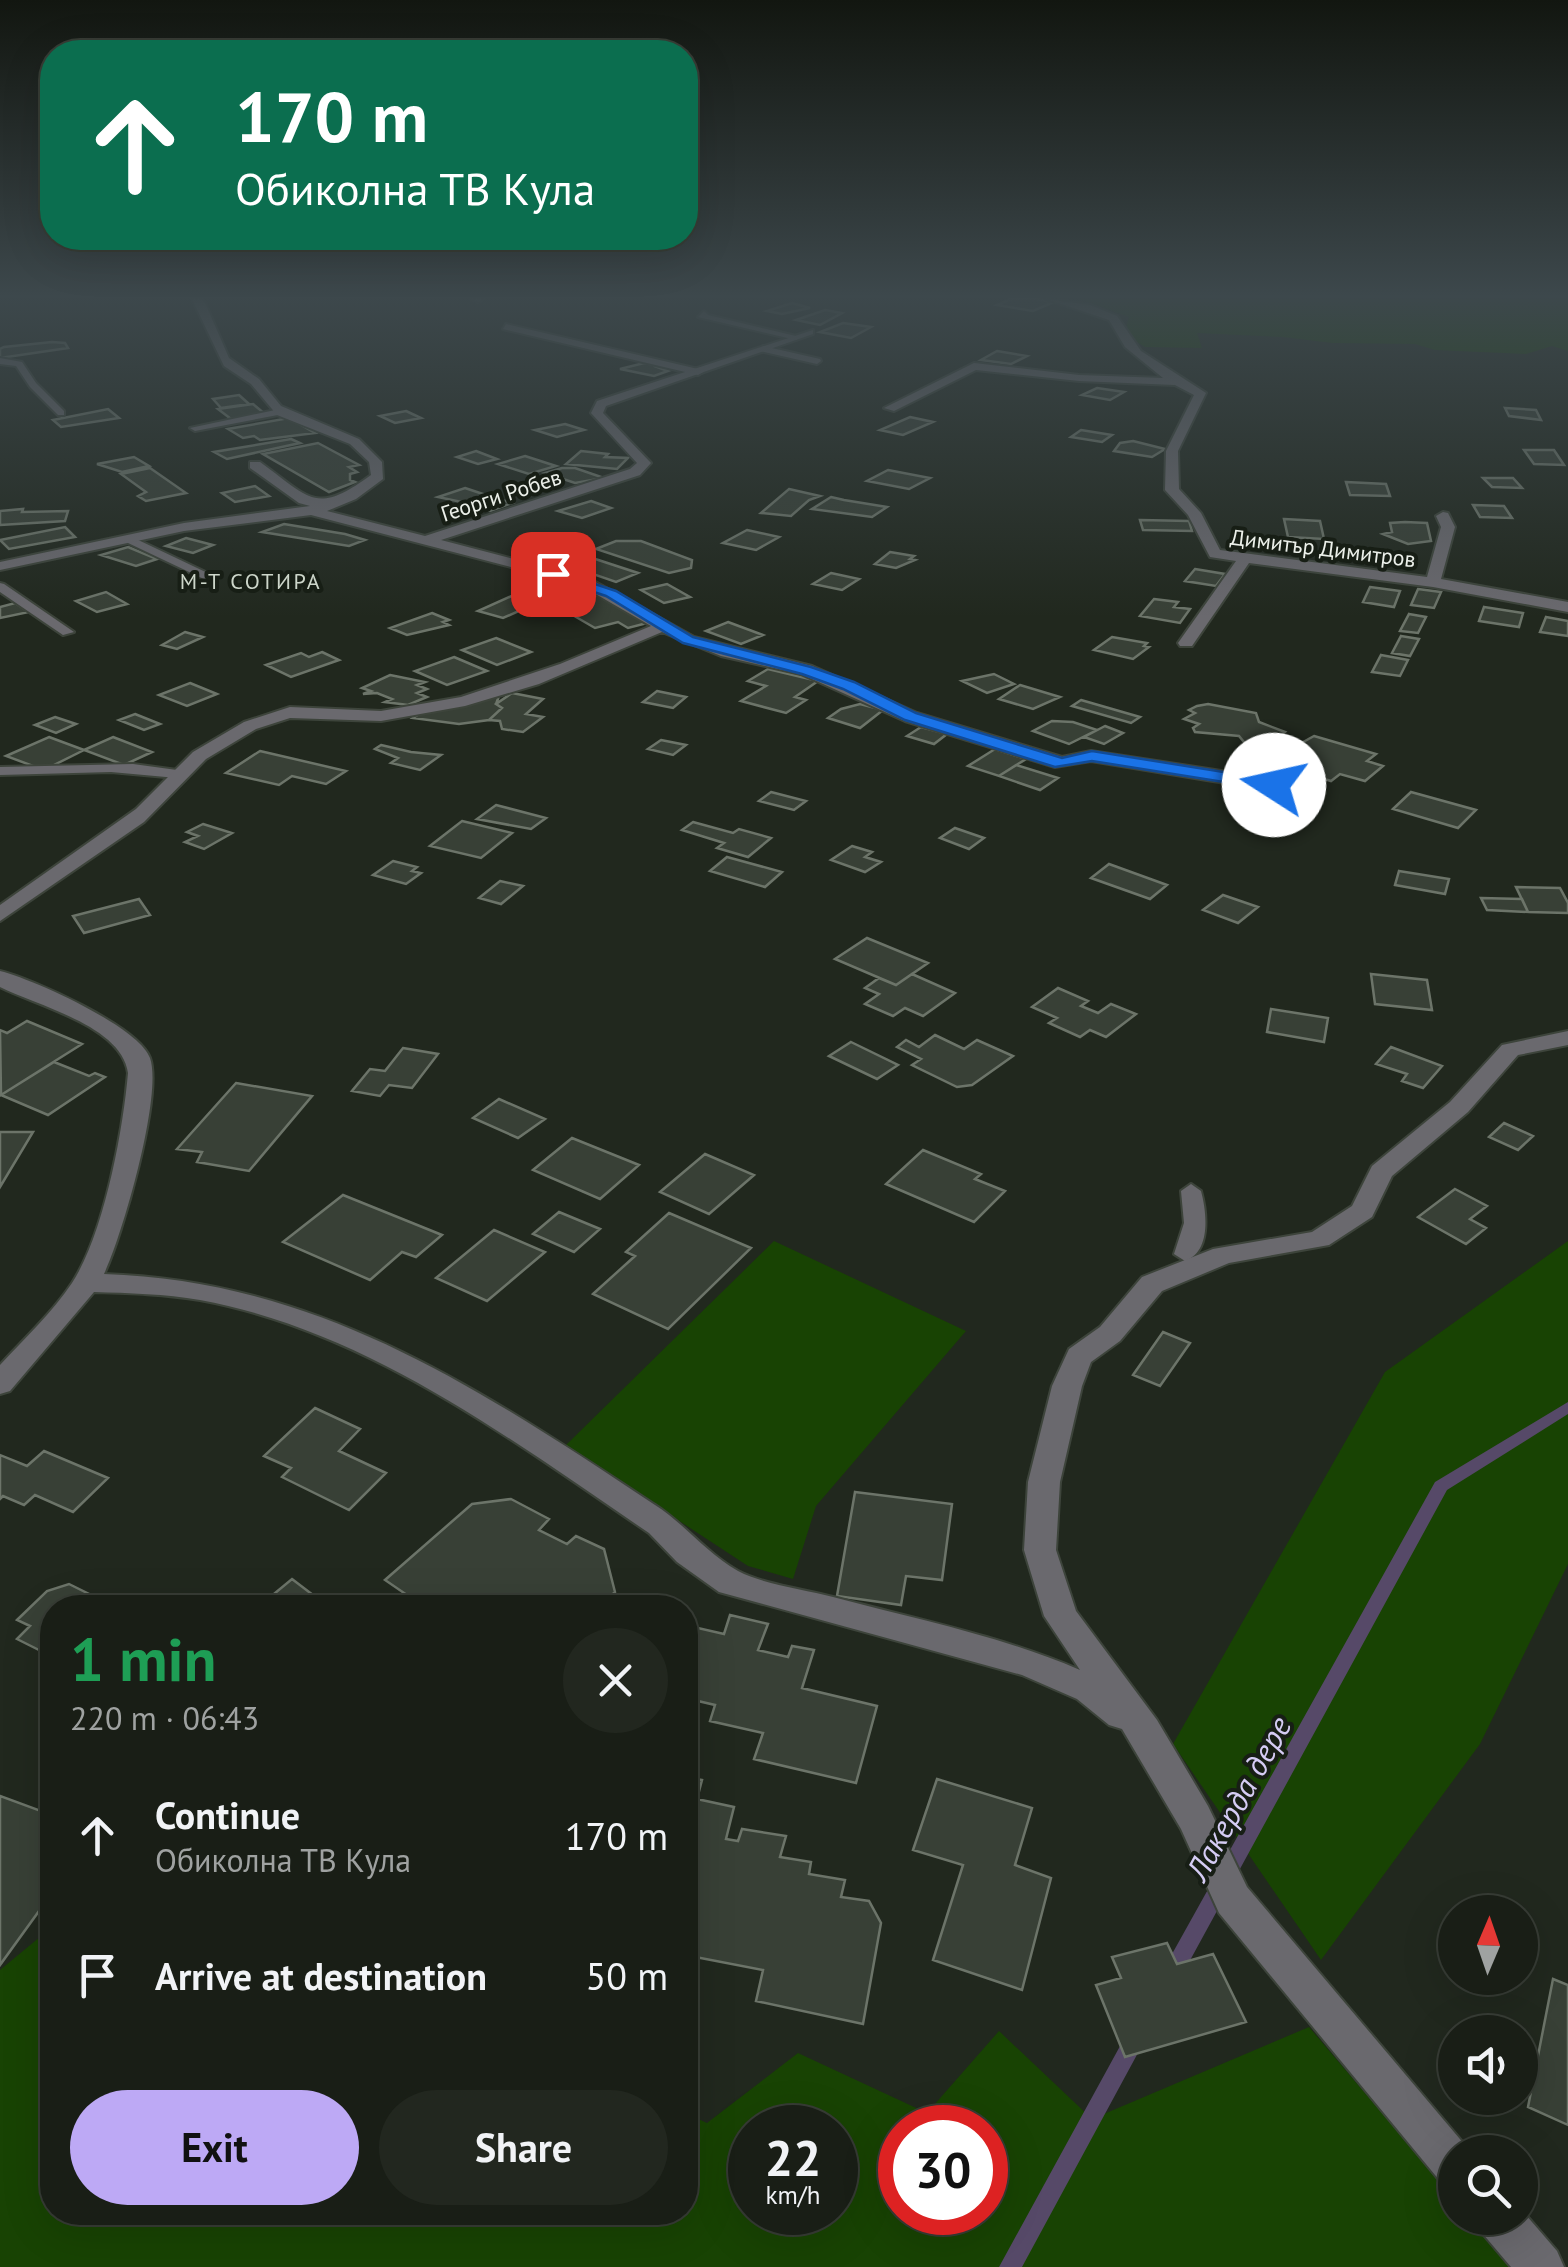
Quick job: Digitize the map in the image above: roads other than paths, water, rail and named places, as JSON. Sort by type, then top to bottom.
[{"type":"street","points":[[0,566],[242,518],[318,509],[371,484],[378,476],[376,460],[370,452],[334,432],[280,412],[273,405]]},
{"type":"street","name":"Георги Робев","points":[[423,542],[635,472],[644,463],[596,408],[605,405]]},
{"type":"street","points":[[890,408],[896,405]]},
{"type":"street","name":"Димитър Димитров","points":[[1197,405],[1172,452],[1172,490],[1194,513],[1215,554],[1433,582],[1568,608]]},
{"type":"street","points":[[255,465],[318,509],[423,542],[585,582],[663,626],[727,653],[806,670],[911,716],[1061,764],[1092,756],[1274,785]]},
{"type":"street","points":[[1433,582],[1448,527],[1443,516]]},
{"type":"street","points":[[1186,642],[1244,560]]},
{"type":"street","points":[[0,915],[117,828],[139,817],[200,754],[274,716],[309,711],[354,718],[397,715],[500,691],[581,664],[663,626]]},
{"type":"street","points":[[0,978],[28,995],[120,1034],[139,1058],[142,1084],[125,1169],[88,1283],[0,1384]]},
{"type":"street","points":[[1438,2146],[1233,1900],[1195,1818],[1144,1731],[1060,1616],[1040,1550],[1044,1482],[1079,1356],[1110,1334],[1152,1284],[1223,1255],[1319,1238],[1364,1211],[1381,1172],[1459,1107],[1510,1050],[1568,1038]]},
{"type":"street","points":[[88,1283],[155,1285],[206,1292],[324,1326],[447,1384],[660,1524],[688,1553],[732,1583],[1030,1664],[1090,1688],[1144,1731]]},
{"type":"street","points":[[1514,2235],[1541,2267]]},
{"type":"lane","points":[[52,405],[61,414]]},
{"type":"lane","points":[[195,428],[280,412]]},
{"type":"lane","points":[[130,540],[210,576]]},
{"type":"lane","points":[[0,588],[68,632]]},
{"type":"lane","points":[[0,771],[42,773],[81,768],[177,774]]},
{"type":"lane","points":[[1184,1254],[1192,1241],[1197,1217],[1192,1191]]},
{"type":"waterway","name":"Лакерда дере","points":[[1169,1979],[1441,1486],[1568,1407]]},
{"type":"waterway","name":"Лакерда дере","points":[[1010,2267],[1132,2044]]},
{"type":"district","name":"М-Т СОТИРА","points":[[251,581]]}]
